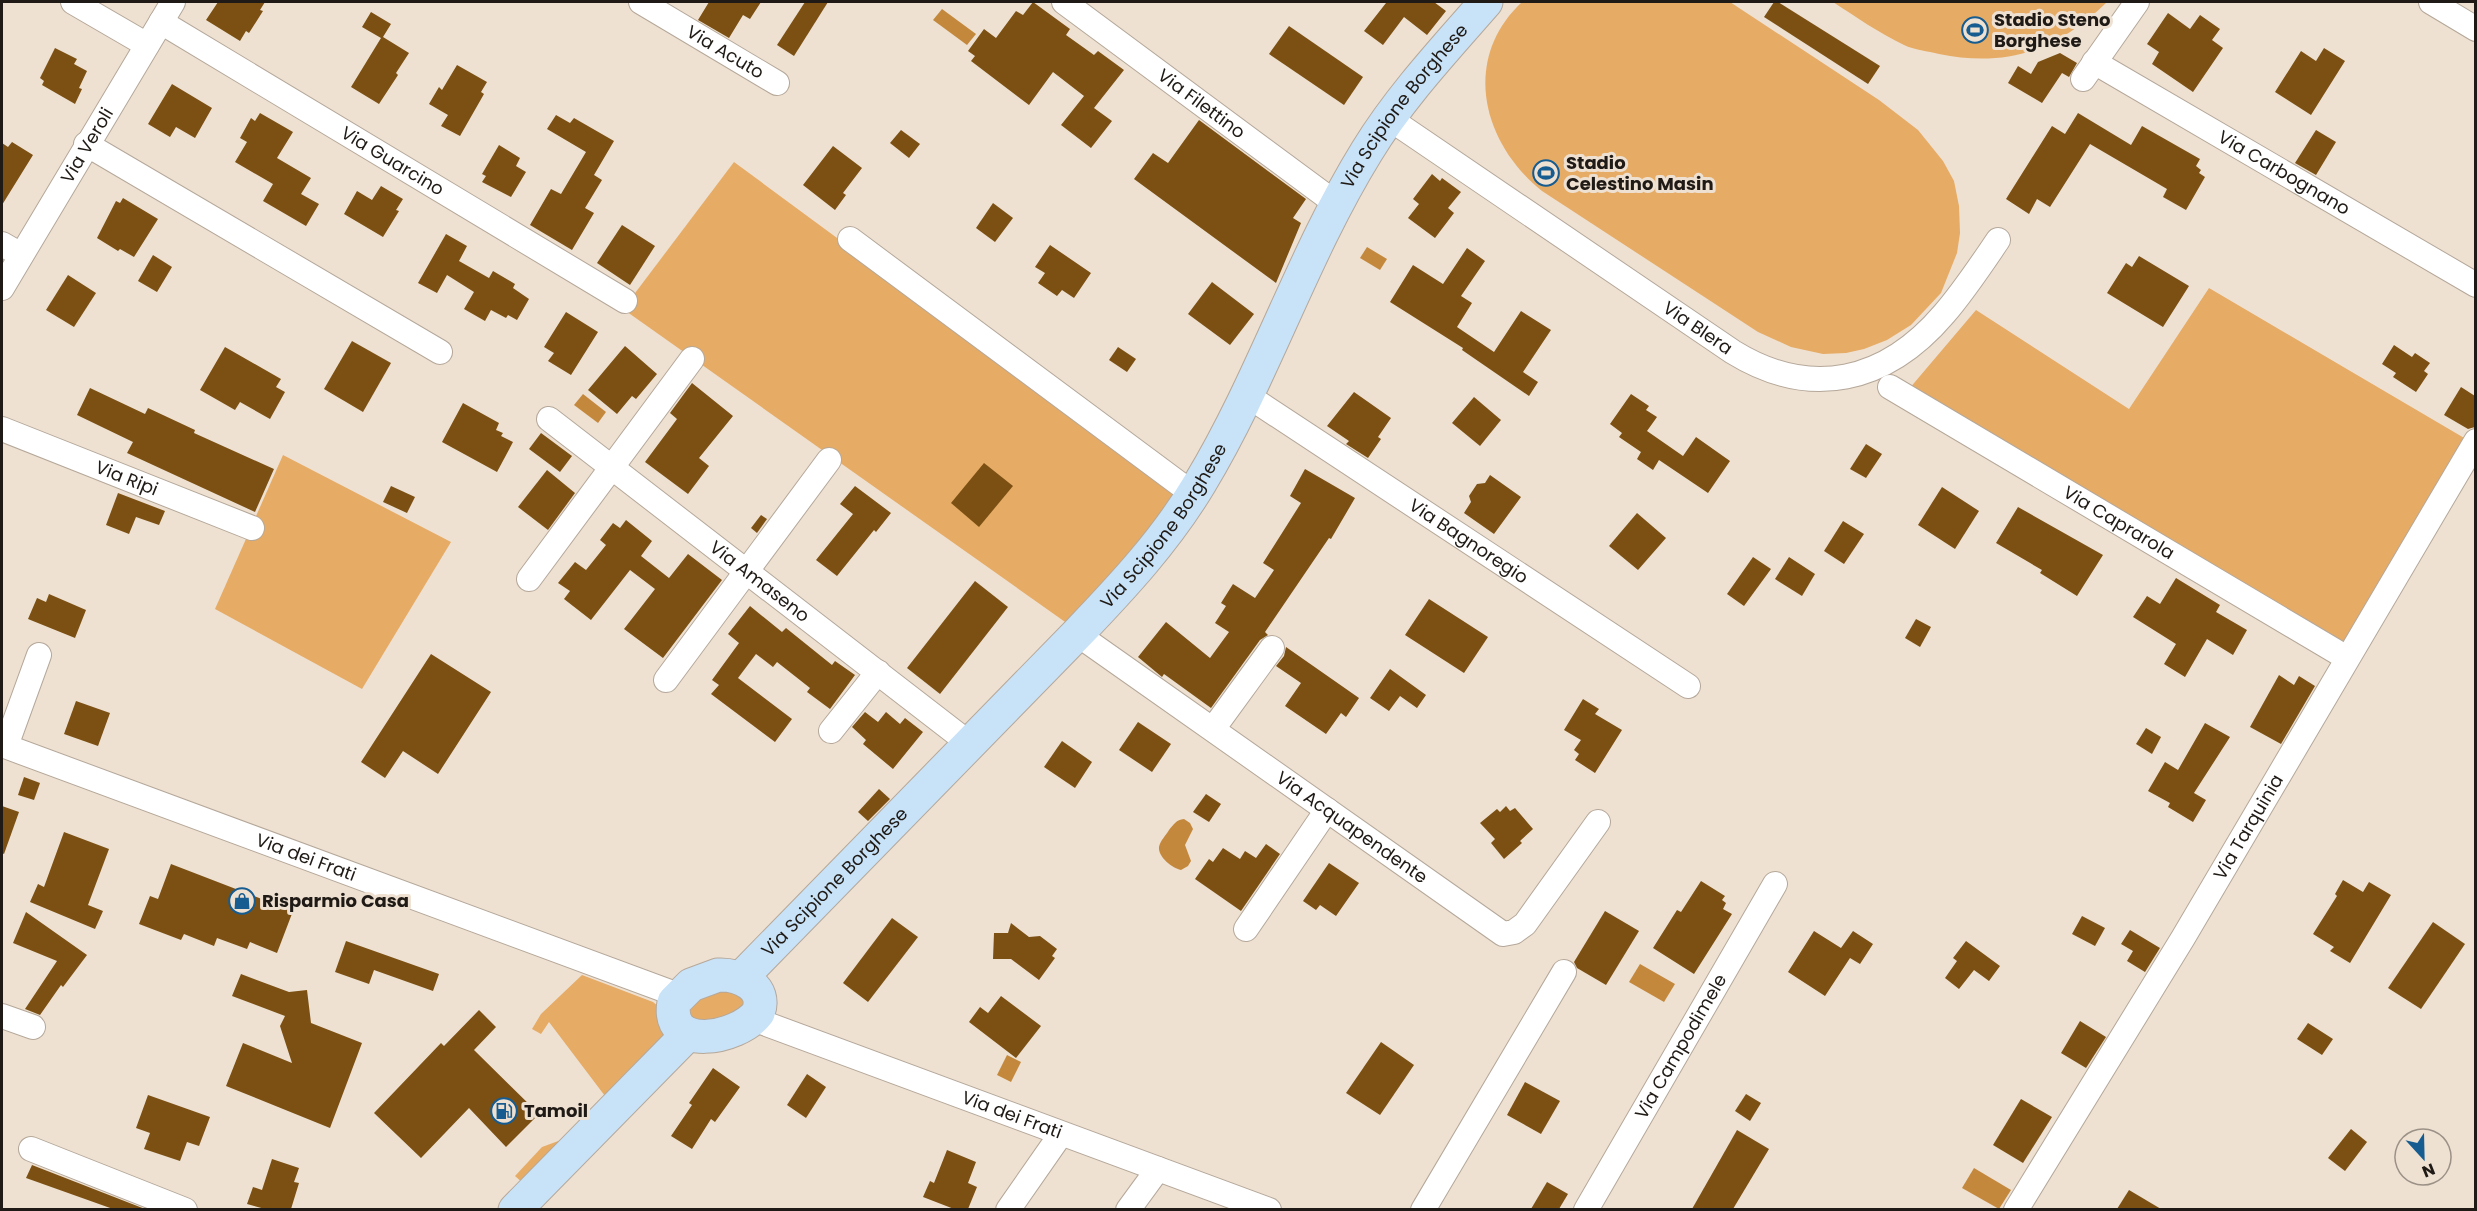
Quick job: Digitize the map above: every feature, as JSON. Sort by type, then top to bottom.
[{"type":"main road","name":"Via Scipione Borghese","points":[[741,978],[1077,634],[1148,556],[1193,494],[1248,396],[1338,205],[1366,152],[1390,119],[1486,2]]},
{"type":"main road","points":[[726,975],[741,978],[752,985],[759,997],[760,1007],[753,1019],[737,1029],[720,1035],[703,1037],[688,1034],[677,1024],[673,1015],[674,1002],[678,995],[691,985],[709,977],[726,975]]},
{"type":"main road","points":[[515,1209],[688,1034]]},
{"type":"street","points":[[72,2],[147,45]]},
{"type":"street","name":"Via Acuto","points":[[641,2],[777,83]]},
{"type":"street","name":"Via Filettino","points":[[1064,2],[1338,205]]},
{"type":"street","name":"Via Carbognano","points":[[2137,2],[2088,71],[2475,285]]},
{"type":"street","points":[[2431,2],[2475,29]]},
{"type":"street","name":"Via Veroli","points":[[2,288],[11,249],[86,144],[167,12]]},
{"type":"street","name":"Via Guarcino","points":[[167,12],[625,301]]},
{"type":"street","name":"Via Blera","points":[[1390,119],[1733,352],[1762,367],[1796,378],[1816,380],[1859,374],[1878,367],[1909,348],[1945,313],[1998,240]]},
{"type":"street","points":[[86,144],[440,352]]},
{"type":"street","points":[[850,238],[1193,494]]},
{"type":"street","points":[[529,579],[692,359]]},
{"type":"street","name":"Via Caprarola","points":[[1890,387],[2347,658]]},
{"type":"street","name":"Via Bagnoregio","points":[[1248,396],[1688,686]]},
{"type":"street","name":"Via Amaseno","points":[[549,419],[970,744]]},
{"type":"street","name":"Via Ripi","points":[[2,429],[252,528]]},
{"type":"street","name":"Via Tarquinia","points":[[2016,1209],[2183,938],[2475,441]]},
{"type":"street","points":[[666,680],[829,460]]},
{"type":"street","name":"Via Acquapendente","points":[[1077,634],[1503,934],[1514,932],[1525,924],[1598,822]]},
{"type":"street","points":[[1213,729],[1272,648]]},
{"type":"street","points":[[4,746],[39,655]]},
{"type":"street","points":[[831,731],[878,672]]},
{"type":"street","name":"Via dei Frati","points":[[4,746],[678,995]]},
{"type":"street","points":[[1246,929],[1327,810]]},
{"type":"street","name":"Via Campodimele","points":[[1586,1209],[1775,884]]},
{"type":"street","points":[[1423,1209],[1564,972]]},
{"type":"street","points":[[2,1016],[33,1027]]},
{"type":"street","name":"Via dei Frati","points":[[753,1019],[1060,1134],[1269,1209]]},
{"type":"street","points":[[1008,1209],[1060,1134]]},
{"type":"street","points":[[31,1149],[185,1209]]},
{"type":"street","points":[[1128,1209],[1158,1169]]},
{"type":"shaded area","points":[[1522,2],[1730,2],[1879,100],[1918,130],[1943,161],[1954,181],[1959,206],[1960,233],[1957,253],[1941,293],[1911,325],[1887,340],[1864,349],[1823,354],[1791,347],[1758,332],[1542,191],[1521,171],[1505,149],[1493,125],[1487,100],[1486,74],[1491,49],[1503,25]]},
{"type":"shaded area","name":"Stadio Steno Borghese","points":[[1833,2],[2107,2],[2089,19],[2050,43],[2030,51],[1987,59],[1964,58],[1908,47]]},
{"type":"shaded area","points":[[942,9],[976,34],[967,45],[933,20]]},
{"type":"shaded area","points":[[734,162],[1183,493],[1068,624],[623,309]]},
{"type":"shaded area","points":[[1367,247],[1387,259],[1380,270],[1360,258]]},
{"type":"shaded area","points":[[2209,288],[2471,442],[2347,649],[1909,389],[1976,310],[2129,409]]},
{"type":"shaded area","points":[[583,394],[606,412],[598,423],[574,405]]},
{"type":"shaded area","points":[[283,455],[451,542],[362,689],[215,609]]},
{"type":"shaded area","points":[[1184,819],[1193,829],[1185,845],[1191,861],[1181,870],[1166,862],[1159,847],[1174,824]]},
{"type":"shaded area","points":[[1640,964],[1675,984],[1664,1002],[1629,982]]},
{"type":"shaded area","points":[[582,975],[653,1002],[664,1011],[665,1035],[605,1096],[549,1022],[541,1034],[532,1029],[541,1014]]},
{"type":"shaded area","points":[[725,988],[746,1000],[736,1011],[723,1018],[693,1020],[689,1012],[698,999]]},
{"type":"shaded area","points":[[1007,1055],[1021,1062],[1011,1082],[997,1075]]},
{"type":"shaded area","points":[[561,1140],[563,1142],[524,1184],[515,1176],[542,1147]]},
{"type":"shaded area","points":[[1974,1168],[2011,1190],[1999,1209],[1962,1188]]},
{"type":"building","points":[[218,2],[265,2],[260,10],[263,11],[249,33],[246,31],[240,41],[206,20]]},
{"type":"building","points":[[709,2],[761,2],[750,19],[743,15],[729,38],[698,20]]},
{"type":"building","points":[[805,2],[828,2],[794,56],[777,45]]},
{"type":"building","points":[[1033,2],[1070,29],[1066,35],[1094,55],[1098,51],[1124,70],[1094,108],[1112,121],[1091,148],[1061,125],[1084,96],[1053,72],[1029,105],[971,61],[975,56],[968,51],[984,29],[996,38],[1016,11],[1023,15]]},
{"type":"building","points":[[1384,2],[1434,2],[1446,11],[1427,35],[1404,17],[1383,45],[1364,31],[1386,3]]},
{"type":"building","points":[[1774,2],[1778,2],[1880,66],[1868,84],[1764,17]]},
{"type":"building","points":[[371,12],[391,24],[383,37],[409,53],[379,104],[351,87],[381,38],[362,27]]},
{"type":"building","points":[[2168,13],[2190,29],[2200,15],[2220,29],[2212,40],[2223,48],[2193,92],[2152,64],[2159,52],[2147,44]]},
{"type":"building","points":[[1289,26],[1363,77],[1344,105],[1269,54]]},
{"type":"building","points":[[55,48],[77,59],[74,64],[87,71],[75,104],[42,85],[44,81],[40,78]]},
{"type":"building","points":[[2324,48],[2345,61],[2311,115],[2275,92],[2301,51],[2316,61]]},
{"type":"building","points":[[2060,53],[2077,63],[2069,77],[2062,73],[2042,103],[2008,83],[2018,66],[2031,74],[2038,62]]},
{"type":"building","points":[[457,65],[487,82],[481,92],[484,94],[460,136],[441,126],[448,115],[429,104],[439,87],[442,90]]},
{"type":"building","points":[[172,84],[212,108],[195,138],[176,127],[170,137],[148,124]]},
{"type":"building","points":[[260,113],[293,132],[277,158],[311,178],[301,194],[319,204],[306,226],[263,201],[273,184],[235,162],[247,142],[240,138],[251,118],[255,121]]},
{"type":"building","points":[[2078,113],[2131,145],[2142,126],[2200,159],[2196,166],[2201,170],[2199,173],[2205,177],[2186,210],[2163,197],[2167,189],[2090,144],[2050,207],[2037,199],[2029,214],[2006,199],[2052,126],[2065,134]]},
{"type":"building","points":[[556,115],[570,123],[574,118],[614,141],[594,175],[602,180],[585,208],[594,213],[572,250],[530,225],[551,189],[561,194],[586,152],[547,129]]},
{"type":"building","points":[[1199,120],[1306,199],[1293,218],[1301,223],[1276,283],[1134,179],[1153,153],[1168,163]]},
{"type":"building","points":[[901,130],[920,144],[909,158],[890,143]]},
{"type":"building","points":[[2316,130],[2336,142],[2316,175],[2295,163]]},
{"type":"building","points":[[12,142],[33,155],[2,205],[2,143],[8,147]]},
{"type":"building","points":[[499,145],[520,158],[516,166],[526,172],[511,197],[482,182],[486,176],[482,174]]},
{"type":"building","points":[[833,146],[862,168],[843,193],[846,195],[835,210],[803,185]]},
{"type":"building","points":[[1432,174],[1440,181],[1442,178],[1461,192],[1448,208],[1454,213],[1435,238],[1408,218],[1419,204],[1413,199]]},
{"type":"building","points":[[381,186],[403,199],[396,210],[399,211],[383,237],[344,214],[357,191],[372,200]]},
{"type":"building","points":[[123,198],[158,219],[134,257],[120,249],[118,251],[97,238],[116,201],[120,203]]},
{"type":"building","points":[[993,203],[1013,218],[995,242],[976,228]]},
{"type":"building","points":[[622,225],[655,246],[630,285],[597,263]]},
{"type":"building","points":[[446,234],[467,246],[459,261],[489,278],[493,271],[515,284],[513,288],[529,299],[517,320],[508,315],[506,318],[491,310],[485,321],[464,309],[474,292],[447,275],[437,293],[418,283]]},
{"type":"building","points":[[1050,245],[1091,273],[1074,298],[1062,290],[1057,296],[1038,283],[1045,273],[1035,267]]},
{"type":"building","points":[[1467,248],[1485,261],[1461,296],[1472,303],[1457,327],[1494,352],[1521,311],[1551,330],[1523,372],[1538,382],[1529,396],[1462,350],[1463,348],[1390,302],[1413,265],[1443,284]]},
{"type":"building","points":[[153,255],[172,267],[157,292],[138,281]]},
{"type":"building","points":[[2139,256],[2189,286],[2163,327],[2107,293],[2126,263],[2132,267]]},
{"type":"building","points":[[68,275],[96,293],[74,327],[46,310]]},
{"type":"building","points":[[1212,282],[1254,314],[1230,345],[1188,314]]},
{"type":"building","points":[[566,312],[598,332],[571,375],[548,361],[554,353],[544,347]]},
{"type":"building","points":[[352,341],[391,363],[363,412],[324,389]]},
{"type":"building","points":[[2394,345],[2412,357],[2415,353],[2430,363],[2424,371],[2428,374],[2416,392],[2393,377],[2396,373],[2382,364]]},
{"type":"building","points":[[625,346],[657,374],[636,399],[632,396],[617,414],[588,390]]},
{"type":"building","points":[[225,347],[281,379],[276,387],[285,392],[270,419],[240,402],[235,410],[200,390]]},
{"type":"building","points":[[1118,347],[1136,359],[1127,372],[1109,360]]},
{"type":"building","points":[[692,383],[733,416],[699,458],[709,466],[688,494],[645,462],[677,419],[670,413]]},
{"type":"building","points":[[2461,387],[2475,396],[2475,427],[2468,429],[2444,415]]},
{"type":"building","points":[[90,388],[145,414],[148,408],[195,430],[194,433],[274,469],[255,512],[127,453],[133,442],[77,415]]},
{"type":"building","points":[[1354,392],[1391,418],[1368,458],[1346,444],[1349,441],[1327,426]]},
{"type":"building","points":[[1631,394],[1649,406],[1646,410],[1657,417],[1647,431],[1683,456],[1696,437],[1730,461],[1708,493],[1659,460],[1653,470],[1637,459],[1641,452],[1619,437],[1622,433],[1610,424]]},
{"type":"building","points":[[1474,397],[1501,420],[1480,446],[1452,423]]},
{"type":"building","points":[[463,403],[499,423],[496,430],[503,433],[501,436],[513,442],[497,472],[442,442]]},
{"type":"building","points":[[541,433],[572,456],[560,472],[529,449]]},
{"type":"building","points":[[1866,444],[1882,454],[1866,478],[1850,469]]},
{"type":"building","points":[[984,463],[1013,486],[979,527],[951,503]]},
{"type":"building","points":[[1305,469],[1355,498],[1331,539],[1329,538],[1265,632],[1268,635],[1260,640],[1211,708],[1164,674],[1162,677],[1138,657],[1166,622],[1210,658],[1229,632],[1215,623],[1226,606],[1221,603],[1233,584],[1255,598],[1274,570],[1263,563],[1301,503],[1290,496]]},
{"type":"building","points":[[547,470],[575,493],[548,530],[518,507]]},
{"type":"building","points":[[1490,475],[1521,497],[1494,534],[1464,513],[1471,502],[1469,496],[1477,484],[1485,483]]},
{"type":"building","points":[[391,486],[415,497],[407,513],[383,502]]},
{"type":"building","points":[[855,486],[891,513],[876,532],[874,530],[837,576],[816,560],[853,514],[840,504]]},
{"type":"building","points":[[1942,487],[1979,511],[1955,549],[1918,525]]},
{"type":"building","points":[[118,493],[165,511],[159,525],[136,517],[129,534],[106,525]]},
{"type":"building","points":[[2018,507],[2103,555],[2077,596],[2040,573],[2042,570],[1996,543]]},
{"type":"building","points":[[1637,513],[1666,538],[1638,570],[1609,546]]},
{"type":"building","points":[[761,515],[767,519],[757,533],[751,528]]},
{"type":"building","points":[[626,520],[652,541],[641,556],[669,578],[688,554],[722,580],[663,658],[624,629],[655,589],[630,570],[591,620],[564,599],[570,591],[558,583],[575,562],[586,570],[606,545],[600,540],[613,523],[620,528]]},
{"type":"building","points":[[1843,521],[1864,534],[1844,564],[1824,551]]},
{"type":"building","points":[[1753,557],[1771,569],[1744,606],[1727,594]]},
{"type":"building","points":[[1789,557],[1815,574],[1802,596],[1775,579]]},
{"type":"building","points":[[2176,578],[2220,605],[2216,612],[2247,630],[2233,655],[2207,639],[2185,677],[2164,664],[2176,644],[2133,617],[2147,596],[2160,604]]},
{"type":"building","points":[[975,581],[1008,607],[940,694],[907,668]]},
{"type":"building","points":[[49,594],[86,610],[75,638],[28,619],[37,598],[46,602]]},
{"type":"building","points":[[1429,599],[1488,637],[1464,673],[1405,635]]},
{"type":"building","points":[[750,606],[782,632],[786,628],[832,665],[835,661],[855,675],[830,709],[807,692],[810,688],[777,662],[773,667],[756,654],[738,678],[792,719],[775,742],[711,694],[719,685],[712,680],[739,643],[728,634]]},
{"type":"building","points":[[1916,619],[1931,627],[1920,647],[1905,638]]},
{"type":"building","points":[[1286,647],[1359,698],[1346,717],[1341,713],[1326,734],[1285,706],[1301,683],[1276,666],[1284,656]]},
{"type":"building","points":[[431,654],[491,692],[438,774],[403,751],[385,778],[361,762]]},
{"type":"building","points":[[1390,669],[1426,695],[1417,708],[1400,696],[1389,711],[1370,698]]},
{"type":"building","points":[[2279,675],[2294,685],[2299,676],[2315,686],[2281,744],[2250,727]]},
{"type":"building","points":[[1583,699],[1599,709],[1595,714],[1622,730],[1595,773],[1575,760],[1579,754],[1574,750],[1581,740],[1564,730]]},
{"type":"building","points":[[76,701],[110,713],[98,746],[64,734]]},
{"type":"building","points":[[865,712],[878,722],[886,712],[900,724],[905,718],[923,732],[893,769],[863,744],[866,740],[852,727]]},
{"type":"building","points":[[1138,722],[1171,744],[1152,772],[1119,750]]},
{"type":"building","points":[[2205,723],[2230,737],[2194,793],[2206,800],[2193,822],[2168,807],[2170,803],[2148,791],[2165,762],[2178,770]]},
{"type":"building","points":[[2146,728],[2161,737],[2152,754],[2136,744]]},
{"type":"building","points":[[1062,741],[1092,762],[1075,788],[1044,767]]},
{"type":"building","points":[[24,777],[40,783],[34,800],[18,795]]},
{"type":"building","points":[[879,789],[890,799],[868,821],[858,812]]},
{"type":"building","points":[[1206,794],[1221,804],[1209,822],[1193,812]]},
{"type":"building","points":[[2,806],[19,812],[4,854],[2,853]]},
{"type":"building","points":[[1506,806],[1510,811],[1515,808],[1533,829],[1520,841],[1522,843],[1504,859],[1491,843],[1495,839],[1480,823],[1497,809],[1500,812]]},
{"type":"building","points":[[64,832],[109,849],[88,905],[103,911],[95,929],[30,902],[38,884],[44,887]]},
{"type":"building","points":[[1266,844],[1280,854],[1241,911],[1195,879],[1209,859],[1213,862],[1223,848],[1240,859],[1245,851],[1256,858]]},
{"type":"building","points":[[1329,863],[1359,883],[1336,916],[1320,905],[1316,910],[1303,901]]},
{"type":"building","points":[[171,864],[293,911],[277,953],[250,942],[247,949],[217,938],[214,946],[184,934],[181,940],[139,924],[150,896],[158,899]]},
{"type":"building","points":[[2343,880],[2363,892],[2369,882],[2391,895],[2350,963],[2330,951],[2334,947],[2313,934],[2337,896],[2335,894]]},
{"type":"building","points":[[1701,881],[1725,896],[1722,900],[1726,903],[1723,909],[1732,914],[1694,974],[1653,948],[1677,910],[1681,912]]},
{"type":"building","points":[[1605,911],[1639,931],[1606,985],[1577,968],[1574,962]]},
{"type":"building","points":[[26,912],[87,955],[63,987],[61,985],[40,1015],[25,1009],[57,961],[13,943]]},
{"type":"building","points":[[2082,916],[2105,928],[2095,946],[2072,934]]},
{"type":"building","points":[[892,918],[918,937],[868,1002],[843,983]]},
{"type":"building","points":[[2433,922],[2465,944],[2421,1009],[2388,988]]},
{"type":"building","points":[[1011,923],[1029,937],[1040,936],[1057,949],[1052,956],[1055,958],[1039,980],[1011,959],[993,959],[994,933],[1008,933]]},
{"type":"building","points":[[2130,930],[2160,948],[2145,972],[2127,961],[2133,951],[2121,944]]},
{"type":"building","points":[[1814,931],[1841,948],[1853,931],[1873,944],[1860,964],[1850,958],[1825,996],[1788,972]]},
{"type":"building","points":[[346,941],[439,974],[433,991],[374,970],[369,984],[335,972]]},
{"type":"building","points":[[1966,941],[2000,966],[1989,981],[1974,970],[1959,989],[1945,978],[1957,961],[1953,958]]},
{"type":"building","points":[[241,974],[289,992],[307,990],[311,1023],[362,1043],[330,1128],[226,1086],[243,1043],[292,1063],[280,1026],[285,1016],[232,996]]},
{"type":"building","points":[[1001,996],[1041,1026],[1016,1058],[969,1022],[980,1007],[988,1013]]},
{"type":"building","points":[[479,1010],[496,1027],[474,1050],[539,1114],[506,1147],[469,1108],[421,1158],[374,1113],[441,1043],[444,1046]]},
{"type":"building","points":[[2080,1021],[2106,1037],[2086,1068],[2061,1053]]},
{"type":"building","points":[[2308,1023],[2333,1039],[2322,1055],[2297,1039]]},
{"type":"building","points":[[1381,1042],[1414,1065],[1380,1115],[1346,1093]]},
{"type":"building","points":[[713,1068],[740,1087],[715,1122],[711,1119],[692,1149],[671,1136],[692,1105],[689,1103]]},
{"type":"building","points":[[807,1074],[826,1087],[806,1118],[787,1105]]},
{"type":"building","points":[[1525,1082],[1560,1101],[1541,1134],[1507,1115]]},
{"type":"building","points":[[1746,1094],[1761,1103],[1750,1121],[1735,1111]]},
{"type":"building","points":[[148,1095],[210,1117],[199,1146],[187,1142],[180,1161],[144,1149],[150,1133],[136,1128]]},
{"type":"building","points":[[2021,1099],[2052,1117],[2023,1163],[1993,1145]]},
{"type":"building","points":[[2351,1129],[2367,1142],[2345,1171],[2328,1158]]},
{"type":"building","points":[[1737,1130],[1769,1149],[1733,1209],[1692,1209]]},
{"type":"building","points":[[947,1150],[976,1162],[968,1183],[977,1187],[968,1209],[954,1209],[923,1197],[930,1181],[934,1183]]},
{"type":"building","points":[[272,1159],[299,1168],[294,1182],[299,1183],[291,1209],[265,1209],[247,1204],[253,1187],[262,1190]]},
{"type":"building","points":[[32,1165],[145,1209],[113,1209],[26,1178]]},
{"type":"building","points":[[1547,1182],[1568,1194],[1559,1209],[1531,1209]]},
{"type":"building","points":[[2129,1190],[2161,1209],[2117,1209]]},
{"type":"place","name":"Stadio Steno Borghese","points":[[1975,30]]},
{"type":"place","name":"Stadio Celestino Masin","points":[[1546,173]]},
{"type":"place","name":"Risparmio Casa","points":[[242,901]]},
{"type":"place","name":"Tamoil","points":[[504,1111]]}]
